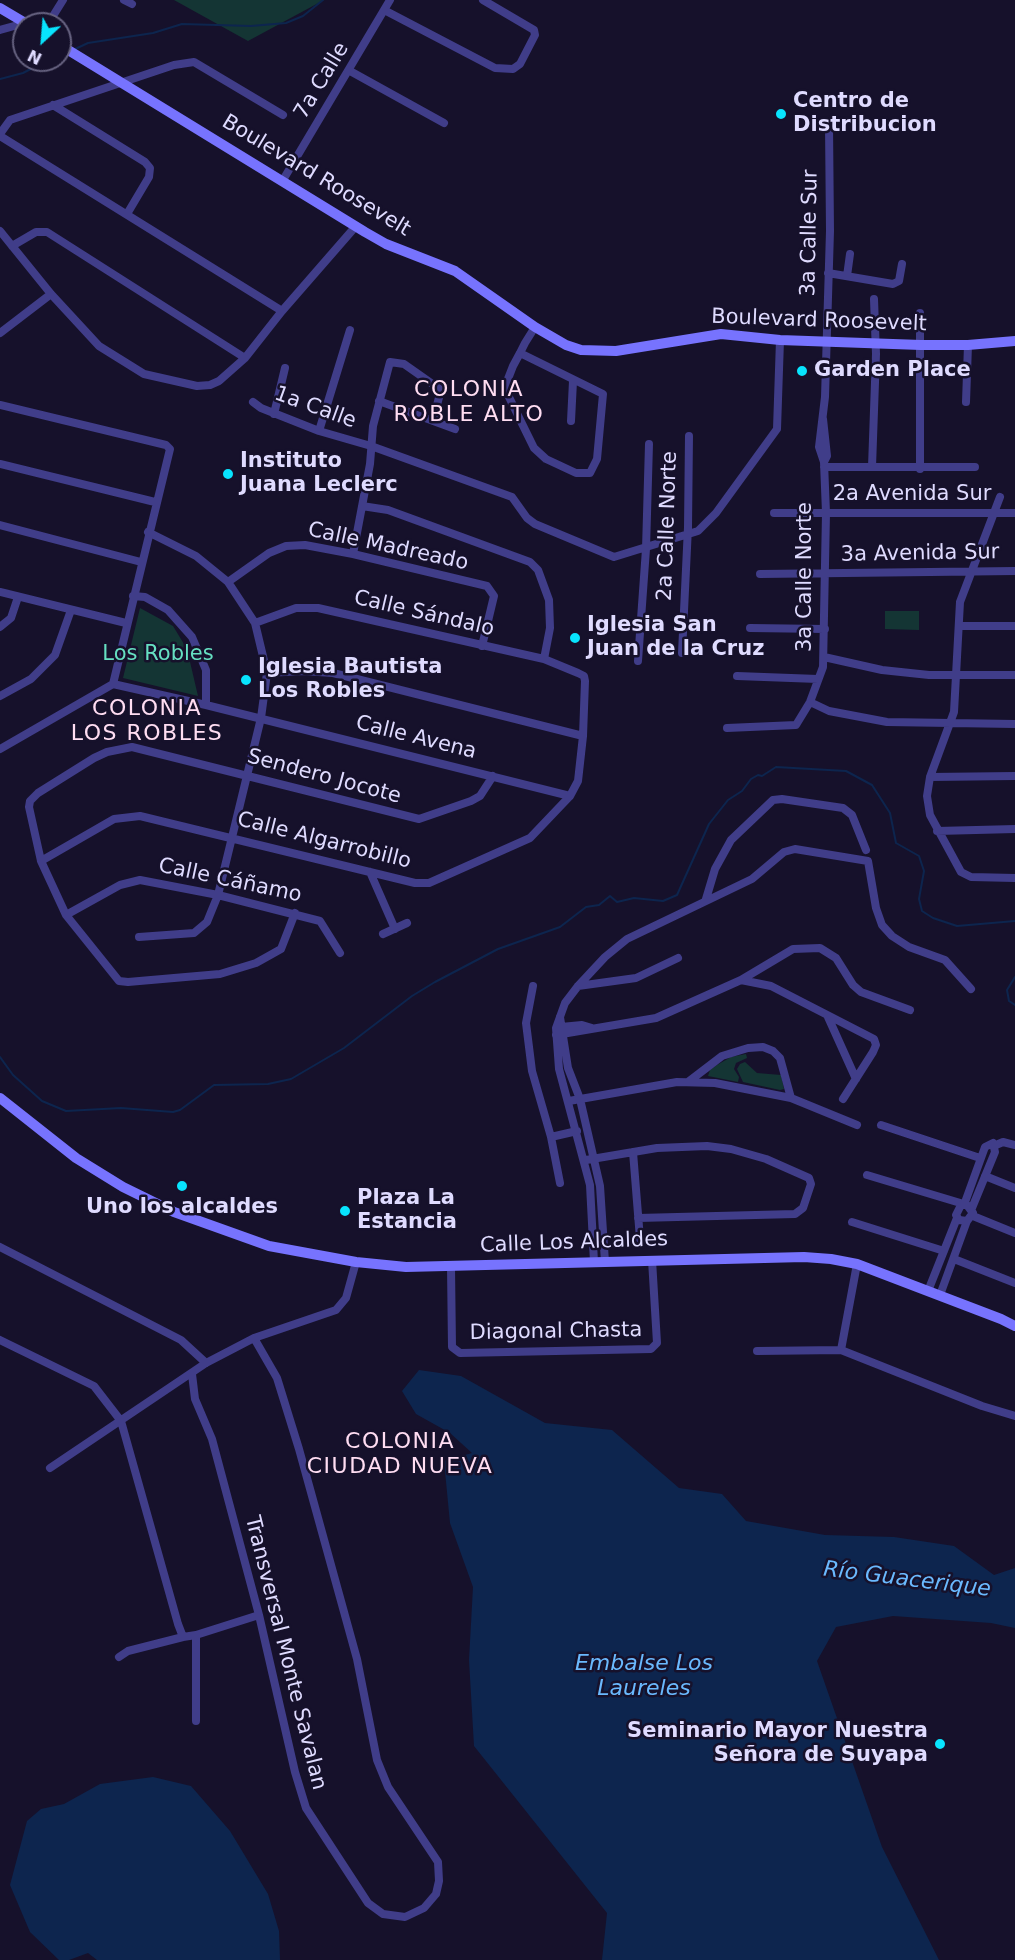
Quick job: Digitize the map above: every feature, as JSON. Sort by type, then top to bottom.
[{"type":"main road","name":"Boulevard Roosevelt","points":[[72,52],[386,244],[455,270],[535,327],[566,345],[598,352],[634,349],[703,336],[729,335],[780,340],[921,345],[968,345],[1015,341]]},
{"type":"main road","name":"Calle Los Alcaldes","points":[[0,1098],[76,1158],[123,1187],[174,1212],[269,1246],[356,1263],[451,1267],[804,1257],[857,1264],[1015,1326]]},
{"type":"main road","name":"Calle Los Alcaldes","points":[[1001,1319],[1015,1319]]},
{"type":"street","points":[[124,0],[132,4]]},
{"type":"street","name":"7a Calle","points":[[283,180],[386,11],[390,0]]},
{"type":"street","points":[[386,11],[495,68],[513,69],[520,63],[535,34],[534,30],[483,0]]},
{"type":"street","points":[[282,311],[0,135],[10,120],[120,82],[174,65],[194,62],[283,115]]},
{"type":"street","points":[[350,71],[444,123]]},
{"type":"street","points":[[53,105],[145,162],[150,168],[149,177],[127,214]]},
{"type":"street","name":"3a Calle Sur","points":[[826,342],[829,125]]},
{"type":"street","points":[[0,231],[51,294],[99,346],[144,374],[170,382],[210,385],[245,358],[282,311],[356,226]]},
{"type":"street","points":[[12,246],[36,232],[47,232],[245,358]]},
{"type":"street","points":[[847,276],[850,254]]},
{"type":"street","points":[[828,273],[893,284],[899,281],[902,264]]},
{"type":"street","points":[[0,333],[51,294]]},
{"type":"street","points":[[872,467],[877,342],[874,299]]},
{"type":"street","points":[[920,313],[920,469]]},
{"type":"street","points":[[520,353],[603,394],[597,459],[590,473],[576,473],[546,459],[534,448],[507,393],[506,384],[520,353],[535,327]]},
{"type":"street","points":[[319,431],[350,330]]},
{"type":"street","name":"1a Calle","points":[[253,402],[274,414],[319,431],[369,446],[512,497],[531,521],[608,555],[621,556],[688,534],[705,525],[777,429],[780,340]]},
{"type":"street","name":"3a Calle Norte","points":[[727,728],[796,725],[810,702],[824,657],[826,513],[824,465],[826,456],[823,419],[826,342]]},
{"type":"street","points":[[966,402],[968,345]]},
{"type":"street","points":[[353,554],[362,506],[369,446],[388,365],[397,361],[441,390],[433,420]]},
{"type":"street","points":[[274,414],[285,368]]},
{"type":"street","points":[[570,421],[573,381]]},
{"type":"street","points":[[379,401],[455,429]]},
{"type":"street","points":[[0,405],[168,446],[170,453],[155,502],[112,684],[0,749]]},
{"type":"street","name":"2a Calle Norte","points":[[682,653],[688,534],[689,436]]},
{"type":"street","points":[[638,661],[646,549],[649,444]]},
{"type":"street","points":[[0,464],[155,502]]},
{"type":"street","points":[[824,465],[920,469],[975,467]]},
{"type":"street","points":[[1000,497],[960,602],[958,675],[951,724],[930,777],[927,796],[930,815],[937,831],[961,872],[971,877],[1015,878]]},
{"type":"street","points":[[362,506],[388,510],[530,562],[538,570],[549,600],[550,628],[544,659]]},
{"type":"street","name":"2a Avenida Sur","points":[[774,513],[1015,513]]},
{"type":"street","points":[[0,525],[141,562]]},
{"type":"street","points":[[139,937],[199,931],[207,922],[218,895],[261,718],[267,673],[255,623],[228,582],[196,556],[148,532]]},
{"type":"street","name":"Calle Madreado","points":[[228,582],[269,553],[286,546],[325,548],[491,588],[494,596],[482,646]]},
{"type":"street","name":"3a Avenida Sur","points":[[760,574],[972,569],[1015,571]]},
{"type":"street","points":[[0,592],[126,623]]},
{"type":"street","points":[[133,596],[145,597],[168,610],[192,637],[206,670],[206,705]]},
{"type":"street","points":[[0,627],[11,618],[18,597]]},
{"type":"street","name":"Calle Sándalo","points":[[255,623],[296,608],[318,608],[544,659],[584,676]]},
{"type":"street","points":[[0,696],[31,679],[55,655],[71,610]]},
{"type":"street","points":[[960,626],[1015,626]]},
{"type":"street","points":[[750,628],[825,629]]},
{"type":"street","points":[[824,657],[882,670],[958,675],[1015,675]]},
{"type":"street","points":[[267,673],[303,670],[333,673],[583,736]]},
{"type":"street","name":"Calle Algarrobillo","points":[[41,861],[114,819],[140,816],[231,836],[422,884],[444,878],[530,838],[570,796],[581,768],[584,676]]},
{"type":"street","points":[[737,676],[818,679]]},
{"type":"street","name":"Calle Avena","points":[[112,684],[261,718],[570,796]]},
{"type":"street","points":[[810,702],[829,711],[887,722],[1015,724]]},
{"type":"street","name":"Sendero Jocote","points":[[41,861],[29,807],[33,796],[107,752],[132,747],[419,819],[480,796],[493,776]]},
{"type":"street","points":[[930,777],[1015,776]]},
{"type":"street","points":[[706,899],[716,869],[731,840],[773,800],[782,799],[843,808],[852,815],[867,850]]},
{"type":"street","points":[[937,831],[1015,829]]},
{"type":"street","points":[[605,1262],[600,1186],[577,1131],[559,1069],[560,1017],[565,1003],[578,986],[605,957],[627,939],[706,899],[752,879],[790,850],[865,860],[871,863],[878,917],[887,930],[909,947],[945,960],[971,989]]},
{"type":"street","points":[[41,861],[66,915],[119,981],[220,974],[256,963],[281,949],[295,913]]},
{"type":"street","points":[[370,872],[395,928]]},
{"type":"street","name":"Calle Cáñamo","points":[[66,915],[120,885],[140,880],[295,913],[325,925],[340,953]]},
{"type":"street","points":[[383,934],[408,923]]},
{"type":"street","points":[[560,1031],[656,1018],[741,980],[794,950],[820,948],[836,958],[853,985],[861,992],[910,1010]]},
{"type":"street","points":[[578,986],[636,978],[678,958]]},
{"type":"street","points":[[741,980],[771,986],[801,999],[828,1017],[874,1039],[876,1045],[873,1052],[843,1099]]},
{"type":"street","points":[[532,986],[526,1023],[532,1071],[551,1137],[560,1183]]},
{"type":"street","points":[[828,1017],[856,1079]]},
{"type":"street","points":[[560,1031],[568,1068],[580,1099],[590,1159],[594,1262]]},
{"type":"street","points":[[688,1082],[722,1056],[748,1048],[763,1047],[773,1051],[780,1058],[791,1098]]},
{"type":"street","points":[[569,1101],[688,1082],[733,1085],[791,1098],[857,1125]]},
{"type":"street","points":[[881,1125],[980,1158]]},
{"type":"street","points":[[551,1137],[577,1131]]},
{"type":"street","points":[[940,1295],[954,1259],[980,1158],[988,1144],[996,1145],[1003,1142],[1015,1145]]},
{"type":"street","points":[[957,1218],[967,1211],[985,1176],[996,1145]]},
{"type":"street","points":[[590,1159],[633,1152],[707,1146],[731,1149],[805,1174],[811,1184],[802,1208],[795,1214],[638,1218]]},
{"type":"street","points":[[633,1152],[640,1239]]},
{"type":"street","points":[[867,1175],[967,1211],[1015,1233]]},
{"type":"street","points":[[985,1176],[1015,1188]]},
{"type":"street","points":[[928,1291],[957,1218],[956,1212],[967,1211]]},
{"type":"street","points":[[852,1222],[944,1251]]},
{"type":"street","points":[[0,1247],[181,1340],[206,1363]]},
{"type":"street","points":[[954,1259],[1015,1284]]},
{"type":"street","name":"Diagonal Chasta","points":[[451,1267],[453,1347],[460,1353],[651,1349],[657,1343],[652,1260]]},
{"type":"street","points":[[50,1468],[206,1363],[254,1338],[336,1310],[346,1298],[356,1263]]},
{"type":"street","points":[[841,1350],[857,1264]]},
{"type":"street","name":"Transversal Monte Savalan","points":[[192,1374],[195,1399],[212,1439],[259,1615],[295,1772],[306,1808],[368,1903],[383,1914],[405,1917],[424,1908],[436,1893],[440,1881],[438,1862],[388,1787],[377,1760],[357,1659],[299,1449],[277,1378],[254,1338]]},
{"type":"street","points":[[0,1340],[88,1382],[105,1398],[122,1421],[183,1637]]},
{"type":"street","points":[[757,1351],[841,1350],[982,1406],[1015,1416]]},
{"type":"street","points":[[119,1657],[128,1651],[196,1635],[259,1615]]},
{"type":"street","points":[[196,1635],[196,1721]]},
{"type":"green space","points":[[174,0],[324,0],[248,41]]},
{"type":"green space","name":"Los Robles","points":[[140,608],[173,626],[187,649],[198,696],[123,678]]},
{"type":"green space","points":[[885,611],[919,611],[919,630],[885,629]]},
{"type":"green space","points":[[746,1054],[747,1058],[736,1063],[734,1069],[739,1077],[738,1082],[708,1076],[710,1070],[717,1065],[731,1057]]},
{"type":"green space","points":[[745,1062],[757,1073],[781,1075],[784,1089],[743,1082],[737,1069]]},
{"type":"water","name":"Embalse Los Laureles","points":[[419,1370],[461,1376],[545,1423],[612,1430],[679,1488],[722,1494],[746,1521],[825,1535],[894,1537],[954,1546],[994,1575],[1015,1568],[1015,1628],[991,1623],[893,1616],[836,1627],[817,1661],[882,1847],[939,1960],[602,1960],[607,1913],[474,1746],[469,1660],[473,1587],[450,1523],[444,1461],[472,1453],[450,1433],[416,1414],[402,1391]]},
{"type":"water","points":[[153,1777],[191,1786],[230,1831],[268,1894],[279,1931],[280,1960],[97,1960],[88,1953],[69,1960],[59,1960],[30,1932],[10,1885],[27,1821],[41,1809],[64,1804],[100,1784]]},
{"type":"waterway","points":[[73,50],[88,43],[153,33],[182,24],[251,26],[286,23],[303,16],[323,0]]},
{"type":"waterway","points":[[0,79],[25,72]]},
{"type":"waterway","points":[[0,1057],[13,1075],[42,1101],[66,1111],[121,1108],[173,1112],[180,1110],[214,1085],[268,1084],[291,1079],[344,1048],[412,996],[435,982],[498,949],[560,927],[586,907],[599,905],[610,896],[617,902],[634,898],[663,901],[677,895],[709,824],[728,800],[742,791],[751,779],[758,775],[762,776],[776,767],[846,771],[872,785],[890,813],[896,843],[919,856],[924,871],[919,899],[922,911],[933,918],[957,926],[1015,921]]},
{"type":"waterway","points":[[1015,977],[1007,990],[1009,1001],[1015,1005]]},
{"type":"place","name":"Centro de Distribucion","points":[[781,114]]},
{"type":"place","name":"Garden Place","points":[[802,371]]},
{"type":"place","name":"Instituto Juana Leclerc","points":[[228,474]]},
{"type":"place","name":"Iglesia San Juan de la Cruz","points":[[575,638]]},
{"type":"place","name":"Iglesia Bautista Los Robles","points":[[246,680]]},
{"type":"place","name":"Uno los alcaldes","points":[[182,1186]]},
{"type":"place","name":"Plaza La Estancia","points":[[345,1211]]},
{"type":"place","name":"Seminario Mayor Nuestra Señora de Suyapa","points":[[940,1744]]},
{"type":"district","name":"COLONIA ROBLE ALTO","points":[[469,402]]},
{"type":"district","name":"COLONIA LOS ROBLES","points":[[147,722]]},
{"type":"district","name":"COLONIA CIUDAD NUEVA","points":[[400,1454]]},
{"type":"water label","name":"Río Guacerique","points":[[907,1580]]}]
